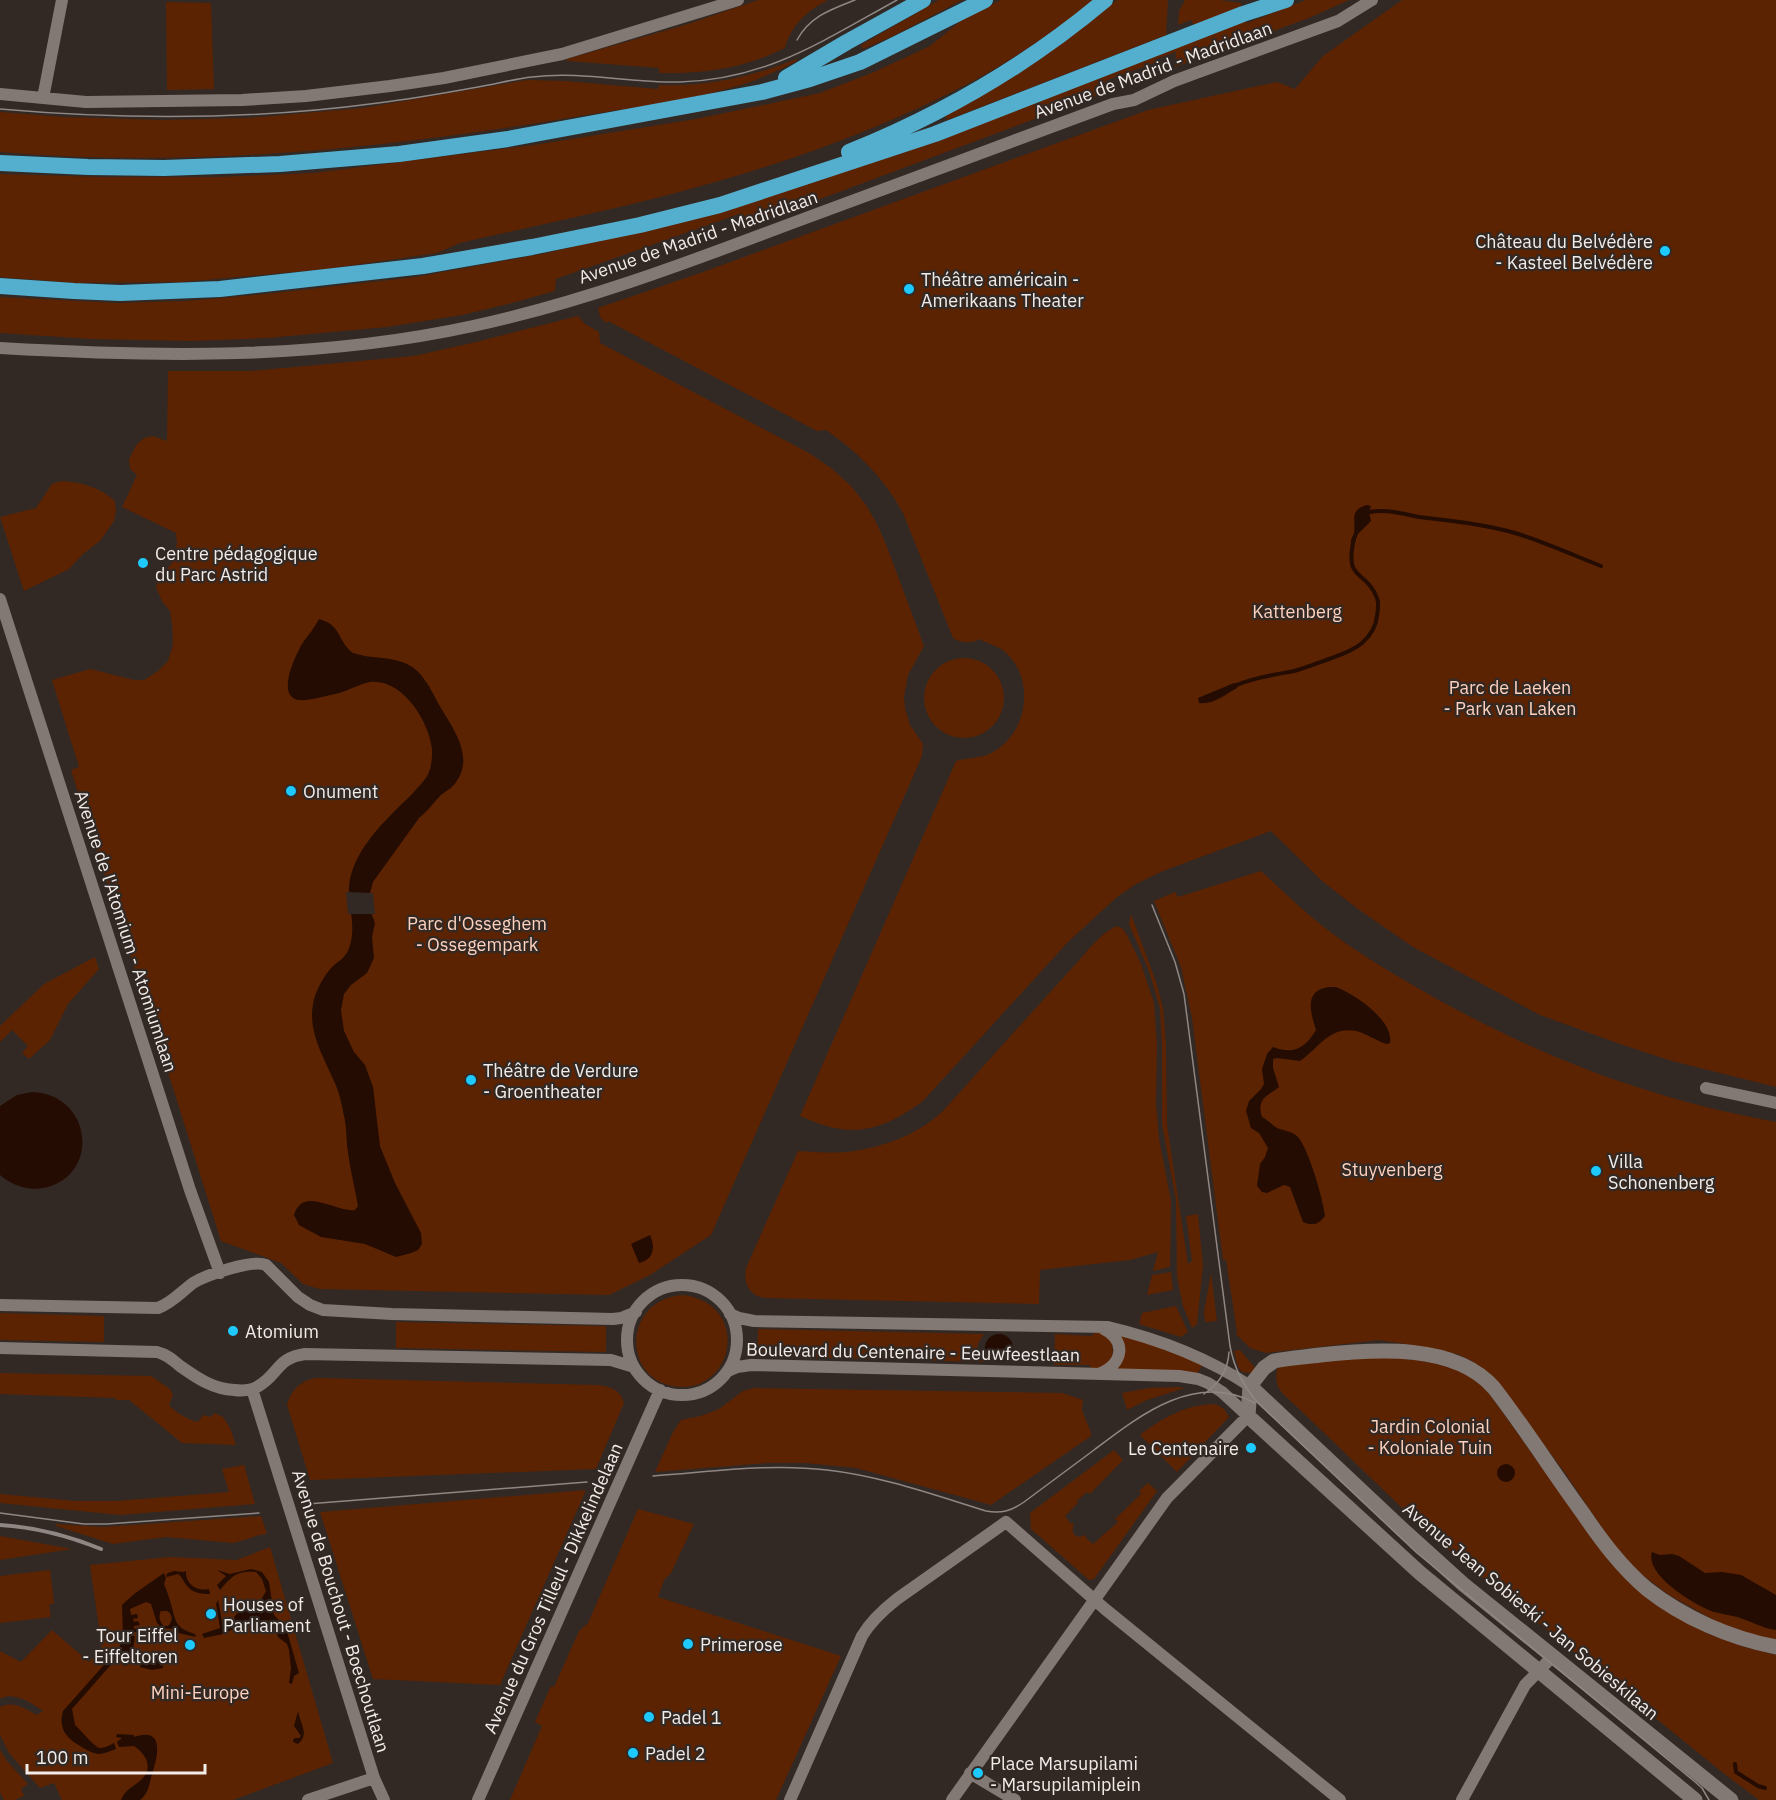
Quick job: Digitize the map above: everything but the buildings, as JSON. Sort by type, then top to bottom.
[{"type":"highway","points":[[762,92],[923,0]]},
{"type":"highway","points":[[0,163],[88,167],[222,167],[340,160],[508,139],[762,92],[810,79],[860,62],[985,0]]},
{"type":"highway","points":[[600,233],[780,178],[885,137],[942,110],[985,85],[1035,53],[1105,0]]},
{"type":"highway","points":[[1243,14],[1269,0]]},
{"type":"highway","points":[[0,286],[120,292],[220,289],[423,266],[640,225],[720,205],[935,134],[1243,14],[1286,0]]},
{"type":"street","points":[[43,98],[62,0]]},
{"type":"street","points":[[0,94],[87,102],[242,100],[306,96],[401,84],[444,78],[562,54],[738,0]]},
{"type":"street","name":"Avenue de Madrid - Madridlaan","points":[[0,348],[96,354],[279,351],[376,342],[471,326],[582,297],[741,243],[1113,104],[1134,100],[1174,81],[1338,21],[1372,0]]},
{"type":"street","name":"Avenue de l'Atomium - Atomiumlaan","points":[[0,599],[190,1190],[220,1273]]},
{"type":"street","points":[[1706,1088],[1776,1103]]},
{"type":"street","points":[[0,1305],[158,1308],[167,1305],[195,1282],[242,1266],[262,1263],[298,1297],[317,1308],[346,1312],[613,1319],[636,1312]]},
{"type":"street","points":[[685,1286],[702,1289],[725,1306],[730,1314],[736,1333],[736,1353],[728,1371],[715,1384],[697,1393],[678,1395],[660,1390],[645,1381],[634,1366],[628,1349],[629,1330],[636,1312],[648,1298],[656,1293],[669,1287],[685,1286]]},
{"type":"street","name":"Boulevard du Centenaire - Eeuwfeestlaan","points":[[730,1314],[758,1321],[1099,1326],[1136,1335],[1200,1357]]},
{"type":"street","name":"Boulevard du Centenaire - Eeuwfeestlaan","points":[[1098,1374],[1112,1367],[1119,1353],[1117,1339],[1099,1326]]},
{"type":"street","points":[[0,1348],[152,1351],[165,1354],[206,1383],[228,1390],[252,1389],[267,1379],[285,1360],[293,1355],[305,1354],[611,1360],[634,1366]]},
{"type":"street","points":[[951,1800],[1172,1493],[1248,1416],[1250,1386],[1264,1368],[1274,1360],[1361,1350],[1383,1350],[1418,1353],[1467,1367],[1494,1388],[1610,1551],[1642,1584],[1671,1605],[1696,1619],[1735,1636],[1776,1647]]},
{"type":"street","name":"Avenue Jean Sobieski - Jan Sobieskilaan","points":[[1200,1357],[1250,1386],[1432,1557],[1552,1657],[1731,1800]]},
{"type":"street","name":"Boulevard du Centenaire - Eeuwfeestlaan","points":[[728,1371],[737,1366],[751,1365],[1179,1376],[1198,1379],[1212,1385]]},
{"type":"street","points":[[1223,1369],[1212,1385],[1420,1573],[1695,1800]]},
{"type":"street","name":"Avenue de Bouchout - Boechoutlaan","points":[[252,1389],[374,1778],[308,1800]]},
{"type":"street","name":"Avenue du Gros Tilleul - Dikkelindelaan","points":[[478,1800],[660,1390]]},
{"type":"street","points":[[790,1800],[862,1636],[869,1625],[897,1599],[1006,1521],[1095,1599],[1340,1800]]},
{"type":"street","points":[[1462,1800],[1525,1685],[1552,1657]]},
{"type":"street","points":[[970,1773],[1015,1800]]},
{"type":"street","points":[[374,1778],[384,1800]]},
{"type":"green space","points":[[758,0],[828,0],[801,19],[791,32],[785,48],[739,65],[708,71],[659,73],[659,68],[567,61],[567,59],[688,24]]},
{"type":"green space","points":[[939,0],[962,0],[863,49],[861,45]]},
{"type":"green space","points":[[1001,0],[1096,0],[1006,62],[902,116],[786,160],[668,195],[460,243],[437,253],[326,269],[182,282],[77,283],[0,277],[0,174],[218,177],[314,173],[534,145],[696,119],[820,93],[874,72],[930,46],[962,20]]},
{"type":"green space","points":[[1117,0],[1168,0],[1166,35],[947,120],[944,113]]},
{"type":"green space","points":[[1185,0],[1220,0],[1241,3],[1241,7],[1194,25],[1191,20],[1178,25],[1179,11]]},
{"type":"green space","points":[[1306,0],[1349,0],[1309,18],[1175,67],[1176,52],[1156,59],[1156,62],[1105,81],[1099,95],[745,227],[739,214],[556,279],[555,291],[508,304],[462,315],[387,327],[268,338],[191,341],[92,339],[0,333],[0,297],[117,303],[186,301],[266,294],[416,277],[547,253],[649,229],[1245,20],[1247,23]]},
{"type":"green space","name":"Parc de Laeken - Park van Laken","points":[[1402,0],[1776,0],[1776,1087],[1672,1061],[1540,1015],[1413,947],[1322,881],[1271,831],[1163,871],[1136,884],[1117,897],[1068,942],[923,1101],[907,1112],[878,1126],[849,1130],[834,1128],[800,1116],[956,761],[990,754],[1006,742],[1021,717],[1024,689],[1014,662],[1004,651],[979,639],[966,642],[953,638],[896,500],[879,477],[849,447],[826,430],[817,431],[608,321],[606,323],[600,317],[598,308],[1148,110],[1277,82],[1295,89],[1323,56]]},
{"type":"green space","points":[[166,2],[211,3],[214,89],[167,90]]},
{"type":"green space","points":[[796,59],[797,61],[750,82],[695,97],[431,138],[360,146],[216,156],[144,158],[0,152],[0,112],[64,117],[162,120],[248,118],[363,108],[527,80],[658,89],[659,85],[694,84],[746,76]]},
{"type":"green space","name":"Parc d'Osseghem - Ossegempark","points":[[578,316],[585,324],[599,332],[600,343],[809,453],[851,486],[866,505],[887,547],[924,646],[908,675],[904,697],[910,725],[923,744],[922,756],[711,1235],[650,1275],[609,1295],[320,1289],[303,1284],[281,1263],[221,1241],[71,770],[79,767],[52,680],[90,669],[134,680],[144,680],[168,661],[173,645],[170,611],[162,601],[156,587],[159,578],[172,563],[177,543],[176,533],[122,507],[137,475],[130,469],[129,459],[137,444],[144,438],[153,436],[167,441],[168,371],[251,371],[414,356]]},
{"type":"green space","points":[[61,481],[90,486],[109,496],[115,501],[114,521],[100,541],[69,569],[24,591],[0,517],[36,508],[52,484]]},
{"type":"green space","points":[[964,658],[979,661],[992,670],[1001,683],[1004,698],[1001,713],[992,726],[979,735],[964,738],[949,735],[936,726],[927,713],[924,698],[927,683],[936,670],[949,661]]},
{"type":"green space","name":"Stuyvenberg","points":[[1261,871],[1311,917],[1358,952],[1439,1000],[1502,1033],[1632,1086],[1734,1114],[1776,1122],[1776,1641],[1760,1638],[1719,1623],[1669,1595],[1637,1571],[1611,1541],[1565,1473],[1494,1377],[1472,1361],[1457,1354],[1379,1340],[1266,1353],[1250,1348],[1236,1334],[1226,1260],[1223,1260],[1192,1018],[1181,967],[1154,901],[1175,892],[1178,897]]},
{"type":"green space","points":[[1131,914],[1163,1008],[1167,1125],[1188,1264],[1192,1261],[1186,1216],[1198,1214],[1203,1266],[1197,1324],[1192,1328],[1183,1306],[1177,1277],[1176,1200],[1162,1124],[1160,1008],[1149,971],[1129,924]]},
{"type":"green space","points":[[1117,926],[1127,935],[1141,964],[1154,1003],[1159,1139],[1171,1201],[1170,1267],[1153,1271],[1158,1252],[1130,1260],[1040,1270],[1039,1304],[766,1298],[756,1295],[749,1289],[745,1274],[746,1268],[798,1151],[840,1152],[866,1149],[901,1138],[933,1120],[1093,945],[1106,932]]},
{"type":"green space","points":[[95,957],[99,969],[68,1004],[50,1040],[29,1059],[22,1053],[28,1046],[12,1030],[0,1042],[0,1026],[44,984]]},
{"type":"green space","points":[[1171,1272],[1173,1290],[1147,1295],[1152,1275]]},
{"type":"green space","points":[[1211,1273],[1217,1321],[1205,1322],[1204,1312]]},
{"type":"green space","points":[[684,1295],[706,1303],[720,1315],[727,1332],[727,1349],[721,1365],[709,1378],[693,1386],[673,1386],[656,1380],[644,1368],[638,1354],[636,1338],[640,1323],[650,1309],[664,1299]]},
{"type":"green space","points":[[1176,1306],[1188,1332],[1181,1337],[1139,1324],[1142,1313]]},
{"type":"green space","points":[[0,1313],[104,1316],[104,1342],[0,1340]]},
{"type":"green space","points":[[396,1322],[606,1326],[606,1352],[396,1348]]},
{"type":"green space","points":[[758,1329],[984,1334],[977,1348],[985,1362],[757,1356]]},
{"type":"green space","points":[[1096,1332],[1106,1336],[1111,1342],[1113,1351],[1111,1361],[1094,1371],[1089,1365],[1054,1365],[1055,1334],[1091,1336]]},
{"type":"green space","points":[[1121,1336],[1203,1364],[1197,1374],[1117,1369]]},
{"type":"green space","points":[[1240,1350],[1256,1369],[1251,1373],[1242,1372],[1238,1367],[1234,1351]]},
{"type":"green space","name":"Jardin Colonial - Koloniale Tuin","points":[[1365,1357],[1433,1363],[1450,1367],[1479,1383],[1491,1396],[1609,1561],[1630,1583],[1706,1633],[1744,1647],[1776,1655],[1776,1800],[1759,1800],[1722,1772],[1464,1563],[1424,1529],[1286,1397],[1278,1386],[1277,1369],[1281,1366]]},
{"type":"green space","points":[[0,1373],[151,1376],[170,1389],[173,1395],[169,1405],[182,1415],[198,1422],[203,1415],[211,1417],[214,1413],[223,1417],[236,1445],[182,1443],[129,1400],[0,1394]]},
{"type":"green space","points":[[318,1378],[597,1385],[614,1390],[624,1403],[596,1469],[310,1480],[287,1405],[298,1386]]},
{"type":"green space","points":[[754,1388],[1062,1393],[1083,1400],[1082,1410],[1091,1436],[991,1505],[856,1468],[805,1463],[768,1463],[655,1472],[681,1420],[719,1409],[743,1391]]},
{"type":"green space","points":[[1149,1388],[1185,1388],[1147,1400],[1127,1410],[1122,1393]]},
{"type":"green space","points":[[1216,1404],[1224,1409],[1229,1417],[1177,1472],[1140,1435],[1175,1413],[1195,1406]]},
{"type":"green space","points":[[1114,1450],[1123,1460],[1090,1494],[1087,1492],[1077,1501],[1078,1503],[1065,1516],[1070,1523],[1074,1524],[1074,1534],[1080,1537],[1085,1535],[1093,1544],[1118,1522],[1115,1519],[1141,1494],[1139,1491],[1148,1483],[1157,1491],[1094,1579],[1089,1580],[1031,1529],[1030,1513]]},
{"type":"green space","points":[[244,1465],[255,1504],[120,1515],[0,1503],[0,1494],[76,1501],[116,1501],[229,1492],[222,1469]]},
{"type":"green space","points":[[586,1490],[500,1685],[373,1679],[320,1512]]},
{"type":"green space","name":"Primerose","points":[[638,1509],[694,1524],[671,1573],[664,1580],[658,1597],[841,1656],[776,1800],[510,1800],[542,1726],[535,1722],[551,1686],[554,1687],[579,1631],[588,1623]]},
{"type":"green space","points":[[261,1516],[267,1534],[233,1543],[166,1537],[113,1544],[55,1524],[103,1527]]},
{"type":"green space","points":[[0,1536],[72,1549],[0,1560]]},
{"type":"green space","name":"Mini-Europe","points":[[270,1547],[333,1763],[233,1800],[62,1800],[54,1783],[40,1788],[9,1753],[0,1735],[0,1707],[15,1705],[37,1715],[43,1711],[17,1697],[0,1699],[0,1651],[21,1662],[52,1630],[89,1662],[102,1649],[90,1565],[170,1557],[237,1560]]},
{"type":"green space","points":[[50,1570],[54,1603],[49,1605],[51,1617],[0,1623],[0,1576]]},
{"type":"green space","points":[[0,1750],[28,1784],[21,1789],[24,1796],[15,1800],[4,1800],[0,1792]]},
{"type":"shaded area","points":[[1371,506],[1369,512],[1371,521],[1358,534],[1355,542],[1351,542],[1354,533],[1354,516],[1361,507]]},
{"type":"shaded area","points":[[319,619],[336,629],[353,653],[400,661],[417,671],[429,686],[450,723],[463,755],[463,766],[452,787],[419,818],[373,882],[370,893],[375,923],[372,937],[374,958],[367,973],[351,985],[344,994],[341,1010],[344,1031],[354,1052],[365,1065],[373,1087],[380,1146],[395,1183],[421,1233],[422,1244],[418,1250],[396,1257],[365,1244],[321,1237],[299,1225],[294,1215],[298,1206],[312,1201],[347,1210],[355,1210],[358,1206],[342,1107],[315,1034],[313,1004],[322,980],[346,954],[351,941],[349,888],[355,864],[375,833],[426,778],[431,766],[432,749],[420,714],[403,694],[393,687],[370,682],[339,693],[312,699],[299,700],[292,697],[288,683],[293,664],[304,641]]},
{"type":"shaded area","points":[[1234,683],[1237,684],[1237,688],[1214,701],[1199,703],[1198,698]]},
{"type":"shaded area","points":[[1336,987],[1353,995],[1379,1017],[1390,1034],[1390,1043],[1383,1043],[1360,1032],[1347,1030],[1331,1035],[1300,1061],[1273,1059],[1273,1068],[1279,1087],[1264,1098],[1261,1106],[1262,1117],[1277,1128],[1296,1135],[1307,1152],[1325,1216],[1318,1223],[1310,1224],[1303,1222],[1290,1187],[1284,1185],[1267,1193],[1262,1192],[1257,1186],[1260,1164],[1268,1148],[1259,1133],[1251,1128],[1246,1111],[1249,1101],[1264,1084],[1262,1069],[1267,1054],[1273,1047],[1293,1050],[1308,1041],[1316,1030],[1311,1000],[1318,990]]},
{"type":"shaded area","points":[[32,1092],[52,1096],[68,1106],[78,1120],[82,1137],[81,1153],[74,1169],[62,1181],[37,1189],[20,1186],[0,1175],[0,1106],[17,1095]]},
{"type":"shaded area","points":[[650,1235],[653,1244],[652,1253],[639,1263],[631,1244]]},
{"type":"shaded area","points":[[999,1334],[1009,1338],[1013,1348],[1009,1358],[999,1362],[989,1358],[985,1348],[989,1338]]},
{"type":"shaded area","points":[[1506,1464],[1512,1467],[1515,1473],[1512,1479],[1506,1482],[1500,1479],[1497,1473],[1500,1467]]},
{"type":"shaded area","points":[[1652,1552],[1679,1556],[1705,1573],[1722,1572],[1741,1575],[1776,1595],[1776,1630],[1714,1612],[1684,1596],[1663,1580],[1652,1561]]},
{"type":"shaded area","points":[[251,1569],[262,1572],[269,1582],[274,1615],[286,1628],[299,1673],[294,1676],[292,1684],[289,1683],[291,1668],[289,1650],[287,1644],[278,1637],[274,1624],[267,1620],[246,1624],[243,1628],[241,1625],[238,1627],[234,1617],[241,1609],[261,1600],[266,1591],[262,1579],[256,1572],[244,1572],[232,1578],[220,1590],[217,1585],[226,1576],[217,1570],[230,1574]]},
{"type":"shaded area","points":[[186,1571],[187,1579],[192,1586],[204,1590],[209,1589],[210,1594],[192,1590],[178,1574],[167,1577],[168,1573]]},
{"type":"shaded area","points":[[164,1573],[166,1578],[164,1584],[176,1620],[180,1627],[195,1634],[196,1637],[178,1633],[173,1629],[162,1628],[157,1623],[151,1604],[146,1602],[130,1609],[131,1615],[137,1614],[138,1618],[133,1619],[134,1622],[138,1621],[140,1625],[134,1626],[134,1629],[140,1627],[139,1632],[129,1632],[129,1636],[135,1636],[131,1662],[126,1666],[121,1664],[121,1657],[124,1659],[128,1655],[123,1651],[72,1709],[75,1725],[95,1745],[102,1748],[114,1743],[116,1749],[98,1754],[88,1751],[67,1736],[62,1727],[63,1711],[119,1648],[123,1636],[122,1605]],"holes":[[[161,1611],[167,1611],[171,1620],[168,1626],[164,1626],[160,1615]]]},
{"type":"shaded area","points":[[218,1600],[222,1628],[230,1622],[233,1629],[223,1634],[204,1638],[202,1634],[220,1628],[216,1604]]},
{"type":"shaded area","points":[[151,1654],[161,1656],[160,1665],[163,1668],[152,1670],[140,1667],[144,1656],[149,1657]]},
{"type":"shaded area","points":[[298,1711],[304,1733],[298,1744],[293,1740],[301,1736],[294,1726]]},
{"type":"shaded area","points":[[117,1734],[134,1735],[134,1737],[144,1735],[155,1739],[156,1759],[148,1788],[140,1800],[121,1800],[128,1790],[146,1774],[147,1761],[142,1752],[134,1746],[119,1747],[117,1742],[122,1738],[116,1737]]},
{"type":"pier","points":[[346,892],[373,893],[375,914],[348,914]]},
{"type":"waterway","points":[[1364,514],[1376,511],[1391,512],[1491,527],[1548,544],[1601,566]]},
{"type":"waterway","points":[[1232,687],[1255,679],[1294,671],[1351,651],[1368,637],[1375,623],[1378,602],[1367,582],[1354,569],[1352,562],[1354,538]]},
{"type":"waterway","points":[[1735,1764],[1736,1772],[1765,1788]]},
{"type":"tram line","points":[[797,40],[815,19],[855,0]]},
{"type":"tram line","points":[[0,109],[94,115],[236,115],[331,109],[441,94],[525,78],[551,76],[588,76],[661,82],[711,80],[767,66],[793,55],[897,0]]},
{"type":"tram line","points":[[1152,905],[1175,962],[1184,994],[1230,1346],[1234,1362],[1248,1390],[1258,1403],[1417,1553],[1694,1781],[1702,1788],[1709,1800]]},
{"type":"tram line","points":[[1204,1394],[1222,1376],[1229,1352]]},
{"type":"tram line","points":[[653,1476],[784,1467],[827,1470],[887,1481],[986,1511],[1001,1512],[1024,1502],[1130,1423],[1170,1401],[1211,1392],[1233,1394],[1255,1403]]},
{"type":"tram line","points":[[307,1504],[587,1482]]},
{"type":"tram line","points":[[0,1513],[84,1524],[259,1513]]},
{"type":"railway","points":[[0,1525],[52,1533],[101,1549]]},
{"type":"place","name":"Château du Belvédère - Kasteel Belvédère","points":[[1665,251]]},
{"type":"place","name":"Théâtre américain - Amerikaans Theater","points":[[909,289]]},
{"type":"place","name":"Centre pédagogique du Parc Astrid","points":[[143,563]]},
{"type":"place","name":"Onument","points":[[291,791]]},
{"type":"place","name":"Théâtre de Verdure - Groentheater","points":[[471,1080]]},
{"type":"place","name":"Villa Schonenberg","points":[[1596,1171]]},
{"type":"place","name":"Atomium","points":[[233,1331]]},
{"type":"place","name":"Le Centenaire","points":[[1251,1448]]},
{"type":"place","name":"Houses of Parliament","points":[[211,1614]]},
{"type":"place","name":"Primerose","points":[[688,1644]]},
{"type":"place","name":"Tour Eiffel - Eiffeltoren","points":[[190,1645]]},
{"type":"place","name":"Padel 1","points":[[649,1717]]},
{"type":"place","name":"Padel 2","points":[[633,1753]]},
{"type":"place","name":"Place Marsupilami - Marsupilamiplein","points":[[978,1773]]},
{"type":"park label","name":"Kattenberg","points":[[1297,611]]}]
